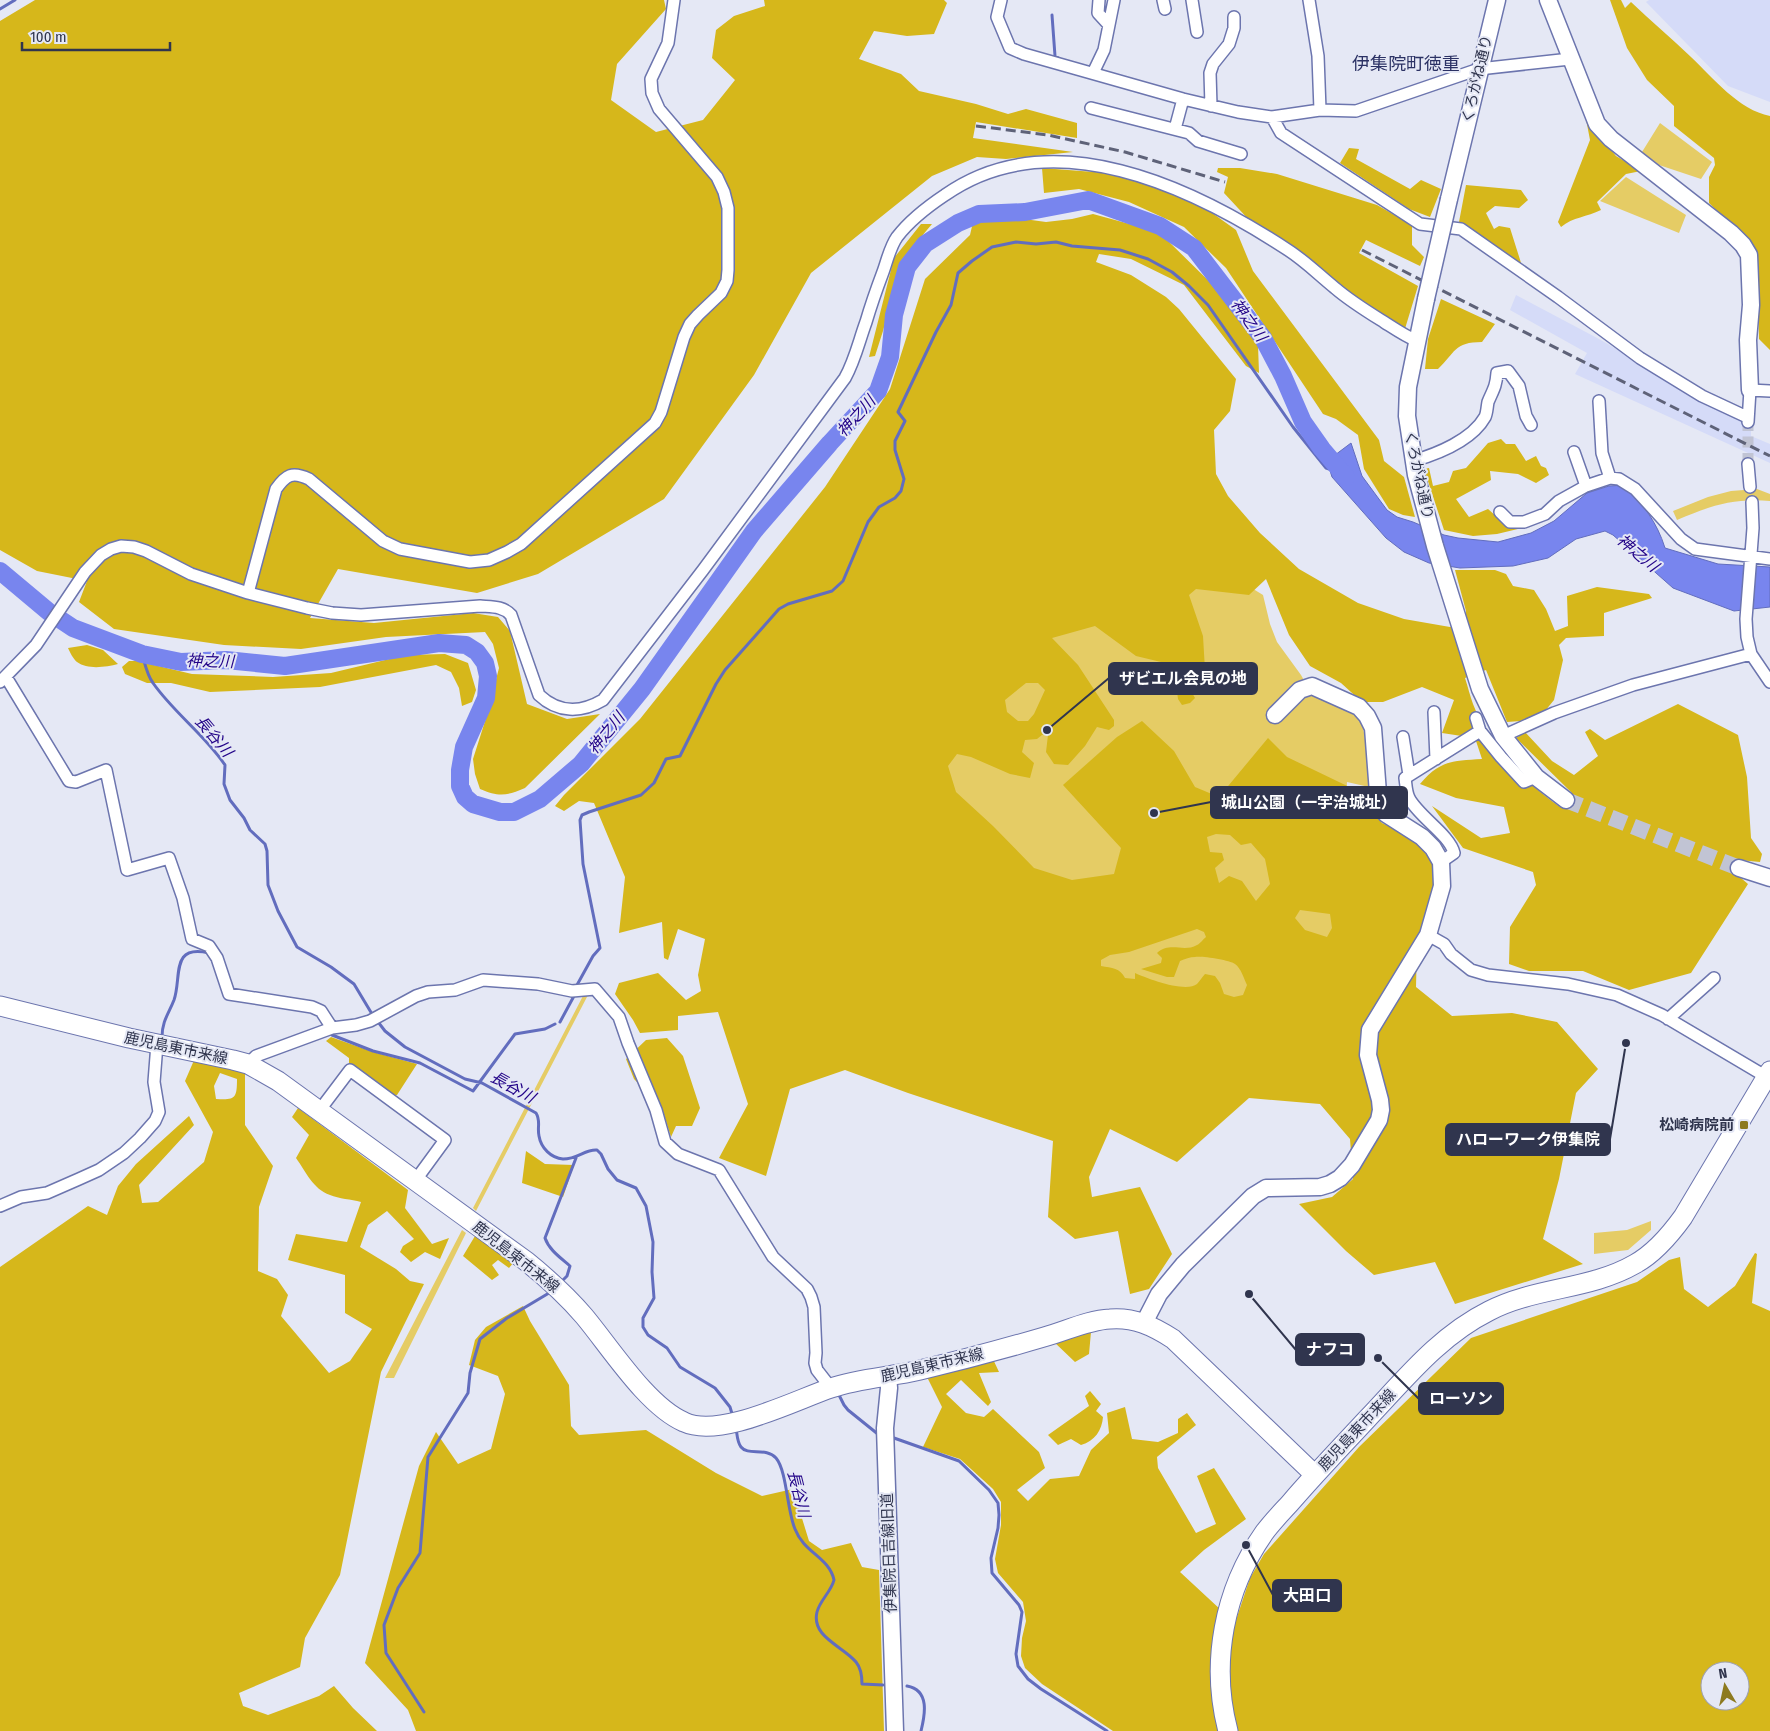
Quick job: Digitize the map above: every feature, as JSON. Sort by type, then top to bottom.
[{"type":"main road","name":"鹿児島東市来線","points":[[0,1006],[157,1044],[215,1055],[248,1064],[278,1081],[526,1261],[554,1284],[584,1316],[648,1395],[661,1408],[691,1425],[712,1427],[734,1422],[850,1382],[936,1366],[1045,1337],[1098,1320],[1119,1319],[1144,1323],[1158,1329],[1173,1339],[1315,1475],[1424,1358],[1466,1324],[1511,1300],[1599,1280],[1619,1273],[1637,1264],[1655,1250],[1683,1217],[1769,1075]]},
{"type":"main road","points":[[1228,1731],[1222,1704],[1220,1662],[1226,1620],[1233,1596],[1254,1549],[1265,1532],[1315,1475]]},
{"type":"street","points":[[248,594],[276,489],[290,475],[300,475],[309,480],[383,541],[400,548],[470,562],[489,560],[521,544],[655,424],[662,412],[684,337],[690,324],[721,293],[727,281],[728,270],[728,208],[724,192],[717,177],[659,109],[652,93],[651,79],[668,43],[674,0]]},
{"type":"street","points":[[1001,0],[997,17],[1010,48],[1024,54],[1183,99],[1272,117],[1320,110],[1356,111],[1479,70],[1570,58]]},
{"type":"street","points":[[1100,0],[1098,13],[1109,25]]},
{"type":"street","points":[[1093,73],[1104,50],[1114,0]]},
{"type":"street","points":[[1192,0],[1197,32]]},
{"type":"street","points":[[1309,0],[1318,56],[1320,110]]},
{"type":"street","name":"くろがね通り","points":[[1497,0],[1426,299],[1408,387],[1407,416],[1415,468],[1435,546],[1480,689],[1503,736],[1536,777],[1566,800]]},
{"type":"street","points":[[1272,117],[1281,134],[1420,224],[1461,229],[1558,296],[1640,358],[1702,396],[1748,419],[1750,390],[1748,340],[1751,305],[1749,255],[1743,245],[1732,234],[1611,139],[1597,124],[1548,0]]},
{"type":"street","points":[[1211,106],[1210,73],[1213,64],[1229,44],[1234,28],[1234,17]]},
{"type":"street","points":[[1175,129],[1183,99]]},
{"type":"street","points":[[1091,108],[1189,133],[1198,142],[1241,154]]},
{"type":"street","points":[[332,1028],[321,1012],[312,1007],[229,994],[217,958],[209,946],[192,939],[183,898],[169,858],[127,870],[106,770],[76,782],[68,781],[3,679],[36,646],[86,572],[101,555],[121,546],[134,547],[146,551],[191,574],[248,594],[332,613],[361,615],[480,606],[507,610],[511,615],[540,695],[548,703],[556,707],[581,708],[594,705],[602,700],[697,577],[845,378],[854,363],[865,322],[889,254],[905,227],[928,206],[954,188],[980,174],[1037,161],[1072,162],[1101,166],[1125,172],[1191,195],[1216,207],[1287,250],[1366,311],[1417,341]]},
{"type":"street","points":[[1415,468],[1435,454],[1457,443],[1485,417],[1488,402],[1496,384],[1497,373],[1508,372],[1519,386],[1526,416],[1531,425]]},
{"type":"street","points":[[1750,390],[1770,391]]},
{"type":"street","points":[[1599,401],[1602,453],[1610,478]]},
{"type":"street","points":[[1574,452],[1586,486]]},
{"type":"street","points":[[1748,464],[1750,486]]},
{"type":"street","points":[[1500,512],[1510,522],[1524,522],[1545,514],[1559,501],[1586,486],[1610,478],[1619,479],[1635,489],[1681,539],[1695,549],[1750,559],[1770,559]]},
{"type":"street","points":[[1752,502],[1754,528],[1750,559],[1746,637],[1751,654],[1770,682]]},
{"type":"street","points":[[1503,736],[1554,713],[1634,685],[1751,654]]},
{"type":"street","points":[[1144,1323],[1159,1294],[1183,1265],[1253,1196],[1266,1188],[1320,1187],[1330,1184],[1340,1178],[1352,1165],[1382,1110],[1368,1055],[1370,1030],[1428,935],[1442,886],[1441,862],[1433,848],[1422,836],[1393,819],[1379,806],[1373,728],[1367,716],[1359,707],[1312,686],[1300,690],[1275,715]]},
{"type":"street","points":[[1434,712],[1436,759]]},
{"type":"street","points":[[1476,718],[1480,730],[1500,757],[1524,782],[1536,777]]},
{"type":"street","points":[[1441,862],[1454,853],[1452,845],[1426,820],[1409,797],[1405,778],[1480,730]]},
{"type":"street","points":[[1403,737],[1409,775]]},
{"type":"street","points":[[1739,868],[1770,878]]},
{"type":"street","points":[[1428,935],[1444,944],[1451,954],[1471,970],[1488,975],[1568,984],[1617,995],[1668,1019],[1769,1075]]},
{"type":"street","points":[[1668,1019],[1714,978]]},
{"type":"street","points":[[248,1064],[256,1056],[332,1028],[356,1025],[422,994],[456,990],[483,980],[538,984],[572,991],[595,989],[619,1017],[656,1110],[665,1142],[678,1154],[719,1170],[773,1257],[807,1289],[811,1296],[815,1324],[815,1364],[817,1370],[831,1388]]},
{"type":"street","points":[[0,1206],[21,1197],[47,1193],[79,1180],[99,1170],[124,1153],[140,1138],[159,1112],[154,1082],[157,1044]]},
{"type":"street","points":[[319,1111],[350,1070],[445,1140],[415,1181]]},
{"type":"street","name":"伊集院日吉線旧道","points":[[888,1376],[889,1388],[885,1428],[895,1731]]},
{"type":"shaded area","points":[[35,0],[664,0],[666,9],[617,64],[611,100],[656,132],[703,120],[735,80],[712,58],[716,30],[734,16],[765,6],[764,0],[944,0],[947,3],[934,34],[907,36],[874,31],[859,59],[901,74],[919,91],[976,104],[1008,114],[1026,109],[1077,123],[1077,138],[976,122],[973,138],[1073,152],[1006,159],[977,157],[932,176],[811,273],[754,375],[664,499],[538,574],[477,593],[338,569],[310,618],[374,623],[473,613],[498,617],[510,631],[527,704],[567,719],[600,714],[525,788],[513,793],[498,794],[480,789],[473,759],[499,668],[493,644],[485,632],[386,637],[301,649],[224,645],[114,629],[79,602],[87,581],[37,571],[0,550],[0,21]]},
{"type":"shaded area","points":[[1610,0],[1621,0],[1625,8],[1631,2],[1727,92],[1748,107],[1770,116],[1770,350],[1759,339],[1757,263],[1751,244],[1709,203],[1709,177],[1715,165],[1714,158],[1674,126],[1674,106],[1647,80],[1627,48]]},
{"type":"shaded area","points":[[1649,0],[1770,0],[1770,102],[1728,86],[1646,2]]},
{"type":"shaded area","points":[[1586,119],[1616,156],[1641,171],[1626,174],[1597,202],[1601,210],[1570,221],[1561,227],[1558,222],[1590,140]]},
{"type":"shaded area","points":[[1660,123],[1712,162],[1701,179],[1659,165],[1642,152]]},
{"type":"shaded area","points":[[1349,148],[1359,149],[1356,159],[1410,189],[1421,180],[1441,189],[1430,217],[1409,209],[1340,163]]},
{"type":"shaded area","points":[[1042,168],[1107,173],[1167,191],[1201,205],[1236,230],[1253,271],[1379,440],[1384,461],[1404,477],[1415,517],[1403,515],[1389,509],[1364,469],[1358,435],[1336,419],[1323,414],[1226,268],[1184,227],[1129,202],[1079,189],[1044,193]]},
{"type":"shaded area","points":[[1218,168],[1240,168],[1277,174],[1377,205],[1412,225],[1412,245],[1424,257],[1420,266],[1366,240],[1359,253],[1418,286],[1404,332],[1250,221],[1224,193],[1228,177],[1217,172]]},
{"type":"shaded area","points":[[1626,177],[1686,215],[1679,233],[1600,201]]},
{"type":"shaded area","points":[[1466,185],[1521,190],[1528,200],[1519,208],[1495,206],[1486,213],[1494,229],[1499,226],[1510,228],[1522,266],[1459,222]]},
{"type":"shaded area","points":[[1093,214],[1159,232],[1222,294],[1258,345],[1259,373],[1246,366],[1184,285],[1131,259],[1099,254],[1096,262],[1131,275],[1166,297],[1179,309],[1236,379],[1230,411],[1214,430],[1216,474],[1228,496],[1260,533],[1299,569],[1358,603],[1404,619],[1450,627],[1466,621],[1466,611],[1455,570],[1495,570],[1506,574],[1513,586],[1534,590],[1546,609],[1555,631],[1568,626],[1567,596],[1597,587],[1649,594],[1652,598],[1604,613],[1604,636],[1566,638],[1559,645],[1563,660],[1554,700],[1545,711],[1521,721],[1507,722],[1486,670],[1465,678],[1473,704],[1488,734],[1509,762],[1547,797],[1560,807],[1572,793],[1516,738],[1525,732],[1552,761],[1574,775],[1598,756],[1585,732],[1590,729],[1605,740],[1678,704],[1738,735],[1747,777],[1751,838],[1762,854],[1760,862],[1739,860],[1734,872],[1748,884],[1691,973],[1629,990],[1583,971],[1529,971],[1509,964],[1510,927],[1536,885],[1533,872],[1463,848],[1432,806],[1481,838],[1510,833],[1504,807],[1456,798],[1420,784],[1434,770],[1448,763],[1482,759],[1475,738],[1442,733],[1454,700],[1422,687],[1383,702],[1362,702],[1341,683],[1310,666],[1289,635],[1266,579],[1249,595],[1196,589],[1189,595],[1203,636],[1205,670],[1190,676],[1190,689],[1195,698],[1190,703],[1182,705],[1178,699],[1174,668],[1161,662],[1136,656],[1095,626],[1052,638],[1078,665],[1114,720],[1114,726],[1109,730],[1097,727],[1085,746],[1068,765],[1054,764],[1046,752],[1048,735],[1042,735],[1037,739],[1025,740],[1022,752],[1034,763],[1030,778],[1010,774],[971,757],[957,754],[948,766],[956,792],[1034,868],[1072,880],[1114,874],[1121,848],[1063,785],[1117,737],[1142,721],[1174,751],[1195,787],[1219,797],[1268,738],[1287,757],[1366,795],[1370,810],[1382,823],[1420,841],[1434,866],[1431,901],[1417,944],[1416,987],[1452,1016],[1512,1013],[1557,1022],[1598,1069],[1576,1093],[1559,1179],[1543,1239],[1583,1264],[1455,1304],[1435,1262],[1374,1275],[1346,1251],[1299,1204],[1332,1197],[1353,1179],[1350,1139],[1320,1104],[1249,1098],[1177,1162],[1110,1129],[1089,1177],[1092,1197],[1140,1187],[1172,1254],[1149,1289],[1130,1294],[1118,1231],[1075,1239],[1048,1217],[1053,1141],[845,1070],[790,1089],[766,1176],[719,1158],[748,1104],[718,1012],[678,1016],[678,1030],[640,1033],[615,994],[619,983],[658,973],[686,1000],[701,991],[698,975],[705,939],[678,929],[668,960],[664,958],[662,922],[619,933],[625,877],[594,803],[579,801],[564,811],[555,806],[640,719],[825,487],[890,389],[925,279],[970,235],[973,222],[1024,219],[1046,222]],"holes":[[[1026,683],[1038,683],[1045,690],[1034,714],[1028,721],[1018,721],[1007,712],[1005,700]],[[1216,834],[1230,835],[1241,845],[1251,843],[1265,859],[1270,884],[1256,901],[1242,881],[1229,876],[1219,883],[1215,868],[1224,860],[1222,853],[1210,852],[1207,837]],[[1300,910],[1330,914],[1332,928],[1327,937],[1305,930],[1295,918]],[[1197,929],[1204,932],[1206,937],[1198,944],[1187,948],[1172,947],[1162,950],[1157,953],[1162,958],[1161,963],[1141,969],[1167,977],[1174,977],[1180,961],[1193,957],[1204,957],[1235,964],[1241,971],[1247,985],[1243,995],[1234,997],[1224,994],[1215,976],[1205,974],[1197,984],[1184,987],[1149,979],[1135,973],[1135,979],[1125,978],[1118,970],[1101,966],[1101,960],[1110,955],[1129,952]]]},
{"type":"shaded area","points":[[921,224],[932,224],[901,261],[875,356],[869,357],[894,258]]},
{"type":"shaded area","points":[[1516,295],[1599,339],[1702,399],[1751,423],[1751,436],[1770,444],[1770,463],[1575,374],[1587,353],[1510,310]]},
{"type":"shaded area","points":[[1441,299],[1495,324],[1482,342],[1460,346],[1438,369],[1425,369],[1428,339]]},
{"type":"shaded area","points":[[1501,439],[1506,444],[1515,444],[1526,461],[1536,456],[1541,466],[1546,468],[1549,475],[1536,483],[1518,474],[1490,471],[1491,480],[1456,499],[1469,517],[1488,509],[1505,524],[1522,528],[1497,534],[1473,536],[1444,530],[1424,469],[1429,468],[1433,486],[1449,482],[1453,471],[1466,468],[1488,443]]},
{"type":"shaded area","points":[[1757,489],[1770,494],[1770,501],[1757,500],[1722,504],[1677,520],[1673,511],[1708,497],[1731,491]]},
{"type":"shaded area","points":[[1193,583],[1250,587],[1263,595],[1270,624],[1277,642],[1301,675],[1311,693],[1343,706],[1362,721],[1369,787],[1347,782],[1344,832],[1359,908],[1284,997],[1102,998],[1097,896],[1033,883],[940,775],[1043,624]]},
{"type":"shaded area","points":[[87,645],[103,650],[118,664],[103,667],[81,665],[68,648]]},
{"type":"shaded area","points":[[445,654],[468,663],[476,690],[472,702],[462,706],[459,688],[451,672],[436,665],[320,687],[210,692],[171,683],[147,683],[125,674],[122,667],[129,661],[137,661],[192,674],[273,677],[331,673],[406,655]]},
{"type":"shaded area","points":[[584,994],[588,995],[476,1211],[473,1208]]},
{"type":"shaded area","points":[[331,1037],[373,1052],[417,1064],[397,1095],[390,1095],[349,1063],[349,1058],[326,1041]]},
{"type":"shaded area","points":[[667,1038],[683,1056],[700,1108],[692,1126],[676,1126],[671,1137],[662,1108],[634,1079],[626,1059],[646,1040]]},
{"type":"shaded area","points":[[195,1058],[245,1071],[245,1125],[273,1166],[259,1207],[258,1271],[277,1279],[288,1295],[281,1316],[329,1373],[350,1361],[372,1329],[345,1313],[345,1275],[288,1260],[296,1234],[347,1242],[361,1202],[330,1195],[319,1189],[296,1158],[309,1135],[292,1117],[298,1108],[408,1190],[405,1208],[432,1244],[449,1238],[440,1259],[425,1252],[411,1262],[400,1252],[403,1246],[414,1239],[387,1211],[368,1225],[360,1247],[396,1269],[410,1281],[424,1284],[381,1372],[340,1575],[305,1638],[300,1667],[239,1693],[243,1706],[268,1715],[319,1696],[334,1686],[377,1731],[0,1731],[0,1267],[88,1206],[107,1215],[118,1186],[136,1164],[189,1116],[194,1125],[139,1185],[142,1203],[158,1202],[204,1162],[213,1132],[185,1081]],"holes":[[[220,1073],[237,1079],[234,1097],[216,1099],[214,1086]]]},
{"type":"shaded area","points":[[526,1151],[545,1164],[574,1165],[563,1197],[522,1183]]},
{"type":"shaded area","points":[[1651,1221],[1651,1230],[1628,1250],[1594,1254],[1594,1233],[1627,1230]]},
{"type":"shaded area","points":[[462,1230],[466,1233],[394,1378],[385,1378]]},
{"type":"shaded area","points":[[475,1236],[514,1262],[509,1268],[498,1260],[492,1265],[499,1275],[492,1280],[463,1256]]},
{"type":"shaded area","points":[[1755,1253],[1757,1254],[1752,1303],[1770,1311],[1770,1731],[1113,1731],[1042,1684],[1025,1668],[1021,1656],[1022,1638],[1026,1621],[1023,1602],[998,1573],[995,1559],[1001,1525],[1001,1502],[993,1489],[960,1459],[923,1447],[942,1407],[927,1377],[992,1357],[999,1372],[979,1373],[991,1402],[988,1406],[961,1380],[946,1394],[966,1413],[984,1417],[993,1409],[1039,1452],[1045,1468],[1017,1490],[1028,1501],[1050,1479],[1079,1476],[1091,1450],[1109,1433],[1107,1413],[1125,1407],[1132,1439],[1158,1442],[1178,1433],[1178,1419],[1187,1413],[1196,1425],[1157,1457],[1158,1468],[1196,1533],[1216,1524],[1197,1476],[1214,1468],[1246,1519],[1204,1550],[1180,1572],[1235,1623],[1250,1578],[1264,1554],[1359,1447],[1471,1338],[1637,1282],[1669,1260],[1680,1257],[1684,1289],[1708,1307],[1735,1286]]},
{"type":"shaded area","points":[[523,1306],[569,1385],[571,1426],[579,1435],[646,1430],[716,1473],[762,1496],[793,1489],[809,1541],[822,1550],[851,1543],[862,1567],[879,1570],[884,1731],[416,1731],[408,1710],[365,1663],[419,1466],[436,1432],[458,1464],[491,1449],[505,1394],[498,1376],[469,1365],[475,1340],[486,1327]]},
{"type":"shaded area","points":[[1091,1332],[1089,1354],[1075,1362],[1053,1341]]},
{"type":"shaded area","points":[[1090,1391],[1101,1404],[1096,1411],[1103,1417],[1099,1431],[1094,1438],[1081,1445],[1071,1439],[1058,1445],[1048,1435],[1089,1406],[1085,1396]]},
{"type":"water","points":[[1351,443],[1362,476],[1387,510],[1397,517],[1444,535],[1458,538],[1498,542],[1531,533],[1554,521],[1587,493],[1609,486],[1626,485],[1654,522],[1665,548],[1718,564],[1770,567],[1770,607],[1734,611],[1673,588],[1613,535],[1605,531],[1576,539],[1548,558],[1513,566],[1460,568],[1429,563],[1404,552],[1386,538],[1332,477],[1327,461]]},
{"type":"waterway","points":[[0,9],[15,0]]},
{"type":"waterway","points":[[1052,15],[1055,56],[1060,59]]},
{"type":"waterway","name":"神之川","points":[[0,571],[49,612],[73,628],[142,654],[181,662],[226,660],[285,666],[439,643],[466,645],[477,652],[485,663],[488,676],[486,698],[464,747],[460,770],[460,786],[465,797],[473,804],[500,812],[514,812],[540,799],[581,764],[642,689],[754,531],[878,391],[890,357],[894,315],[907,267],[925,244],[958,223],[979,214],[1025,212],[1088,200],[1160,226],[1194,248],[1263,338],[1283,376],[1303,422],[1322,449],[1346,477]]},
{"type":"waterway","points":[[577,985],[593,956],[600,948],[583,864],[580,820],[582,815],[641,795],[654,783],[666,759],[680,756],[725,670],[779,609],[788,604],[832,591],[843,581],[868,522],[879,507],[895,498],[901,491],[904,479],[895,450],[895,441],[905,421],[898,412],[951,305],[958,273],[992,247],[1016,242],[1036,244],[1056,242],[1072,246],[1120,250],[1148,259],[1172,272],[1208,305],[1293,427],[1326,468],[1332,470]]},
{"type":"waterway","name":"長谷川","points":[[142,654],[148,673],[161,694],[225,765],[224,784],[230,800],[244,818],[250,830],[265,844],[268,885],[278,911],[297,947],[331,967],[354,984],[385,1031],[405,1047],[465,1079],[482,1083],[536,1113],[540,1140],[544,1148],[554,1157],[568,1159],[597,1150],[617,1180],[636,1188],[646,1206],[653,1242],[652,1272],[654,1298],[643,1318],[643,1327],[648,1335],[667,1348],[680,1367],[715,1388],[730,1407],[733,1417]]},
{"type":"waterway","points":[[162,1037],[164,1022],[174,1000],[178,973],[183,958],[188,953],[197,951],[209,953]]},
{"type":"waterway","points":[[560,1022],[574,996]]},
{"type":"waterway","points":[[332,1035],[373,1051],[420,1063],[473,1091],[515,1034],[545,1029],[555,1024]]},
{"type":"waterway","points":[[562,1281],[567,1276],[570,1266],[552,1250],[545,1238],[576,1158]]},
{"type":"waterway","points":[[424,1712],[386,1653],[384,1625],[398,1588],[420,1553],[428,1457],[468,1393],[470,1373],[480,1339],[507,1318],[549,1293]]},
{"type":"waterway","points":[[838,1393],[848,1410],[879,1435]]},
{"type":"waterway","name":"長谷川","points":[[736,1428],[739,1443],[744,1450],[767,1453],[776,1458],[780,1464],[795,1529],[804,1544],[822,1560],[831,1572],[834,1580],[833,1584],[817,1612],[816,1621],[823,1635],[856,1662],[861,1672],[862,1684],[883,1685]]},
{"type":"waterway","points":[[894,1438],[959,1461],[989,1490],[998,1503],[999,1515],[991,1558],[992,1573],[1019,1605],[1022,1612],[1016,1654],[1018,1666],[1028,1679],[1041,1689],[1107,1731]]},
{"type":"waterway","name":"長谷川","points":[[907,1686],[914,1688],[923,1698],[924,1718],[921,1731]]},
{"type":"tunnel","points":[[1748,422],[1748,464]]},
{"type":"tunnel","points":[[1566,800],[1739,868]]},
{"type":"railway","points":[[976,126],[1048,135],[1125,152],[1225,182]]},
{"type":"railway","points":[[1362,250],[1770,456]]},
{"type":"place","name":"ザビエル会見の地","points":[[1047,730]]},
{"type":"place","name":"城山公園（一宇治城址）","points":[[1154,813]]},
{"type":"place","name":"ハローワーク伊集院","points":[[1626,1043]]},
{"type":"place","name":"松崎病院前","points":[[1744,1125]]},
{"type":"place","name":"ナフコ","points":[[1249,1294]]},
{"type":"place","name":"ローソン","points":[[1378,1358]]},
{"type":"place","name":"大田口","points":[[1246,1545]]},
{"type":"district","name":"伊集院町徳重","points":[[1406,64]]}]
